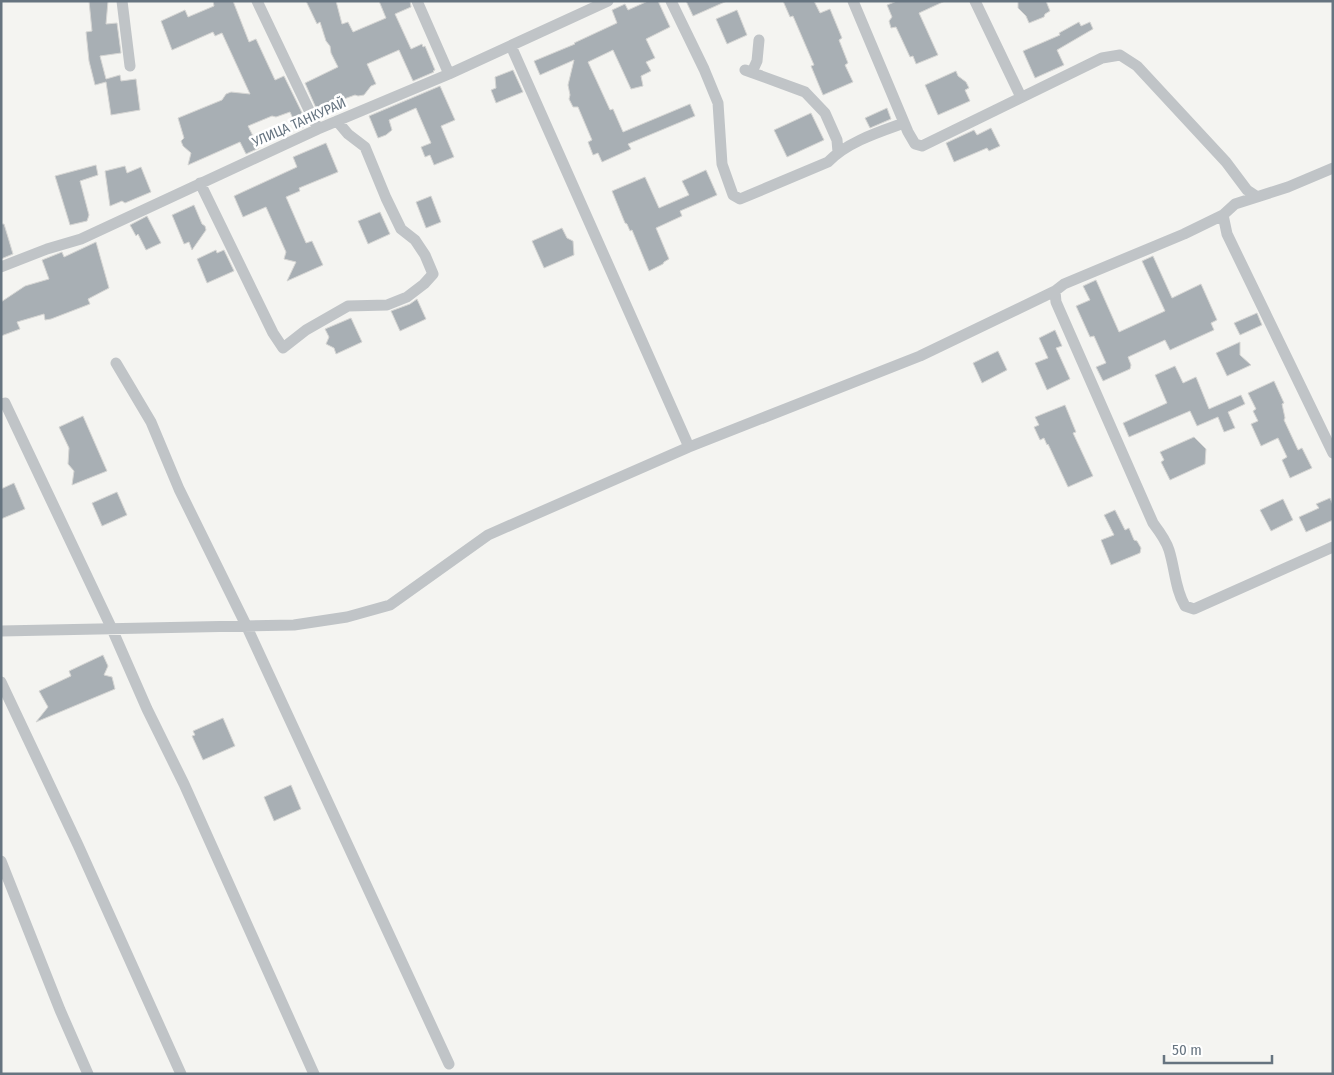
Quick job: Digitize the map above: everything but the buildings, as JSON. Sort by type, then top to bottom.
[{"type":"street","points":[[122,1],[130,66]]},
{"type":"street","points":[[257,1],[318,129]]},
{"type":"street","points":[[417,1],[449,74]]},
{"type":"street","points":[[579,1],[584,12]]},
{"type":"street","name":"УЛИЦА ТАНКУРАЙ","points":[[1,267],[81,239],[318,129],[449,74],[608,1]]},
{"type":"street","points":[[671,1],[718,102],[722,164],[733,195],[740,199],[828,162],[838,152],[884,130],[904,123]]},
{"type":"street","points":[[853,1],[904,123],[916,144],[922,146],[1102,58],[1120,55],[1137,66],[1226,162],[1240,181],[1256,196]]},
{"type":"street","points":[[975,1],[1020,97]]},
{"type":"street","points":[[758,40],[757,61],[748,71],[805,92],[825,113],[837,140],[838,152]]},
{"type":"street","points":[[511,46],[689,447]]},
{"type":"street","points":[[200,183],[273,333],[283,348],[306,330],[348,306],[387,305],[407,297],[424,284],[433,274],[428,261],[415,240],[402,229],[386,198],[365,147],[348,134],[337,121]]},
{"type":"street","points":[[1235,204],[1288,187],[1333,168]]},
{"type":"street","points":[[1,630],[246,624],[294,625],[347,617],[390,605],[488,535],[689,447],[920,356],[1055,291],[1064,284],[1184,234],[1223,215],[1235,204],[1243,190],[1240,181]]},
{"type":"street","points":[[1223,215],[1227,234],[1333,453]]},
{"type":"street","points":[[1055,291],[1056,302],[1153,523],[1169,549],[1175,581],[1186,606],[1194,609],[1333,547]]},
{"type":"street","points":[[116,363],[151,422],[179,489],[246,624],[449,1064]]},
{"type":"street","points":[[1,404],[5,403],[112,628],[147,709],[184,784],[314,1074]]},
{"type":"street","points":[[1,682],[78,845],[181,1074]]},
{"type":"street","points":[[1,861],[60,1010],[88,1074]]}]
